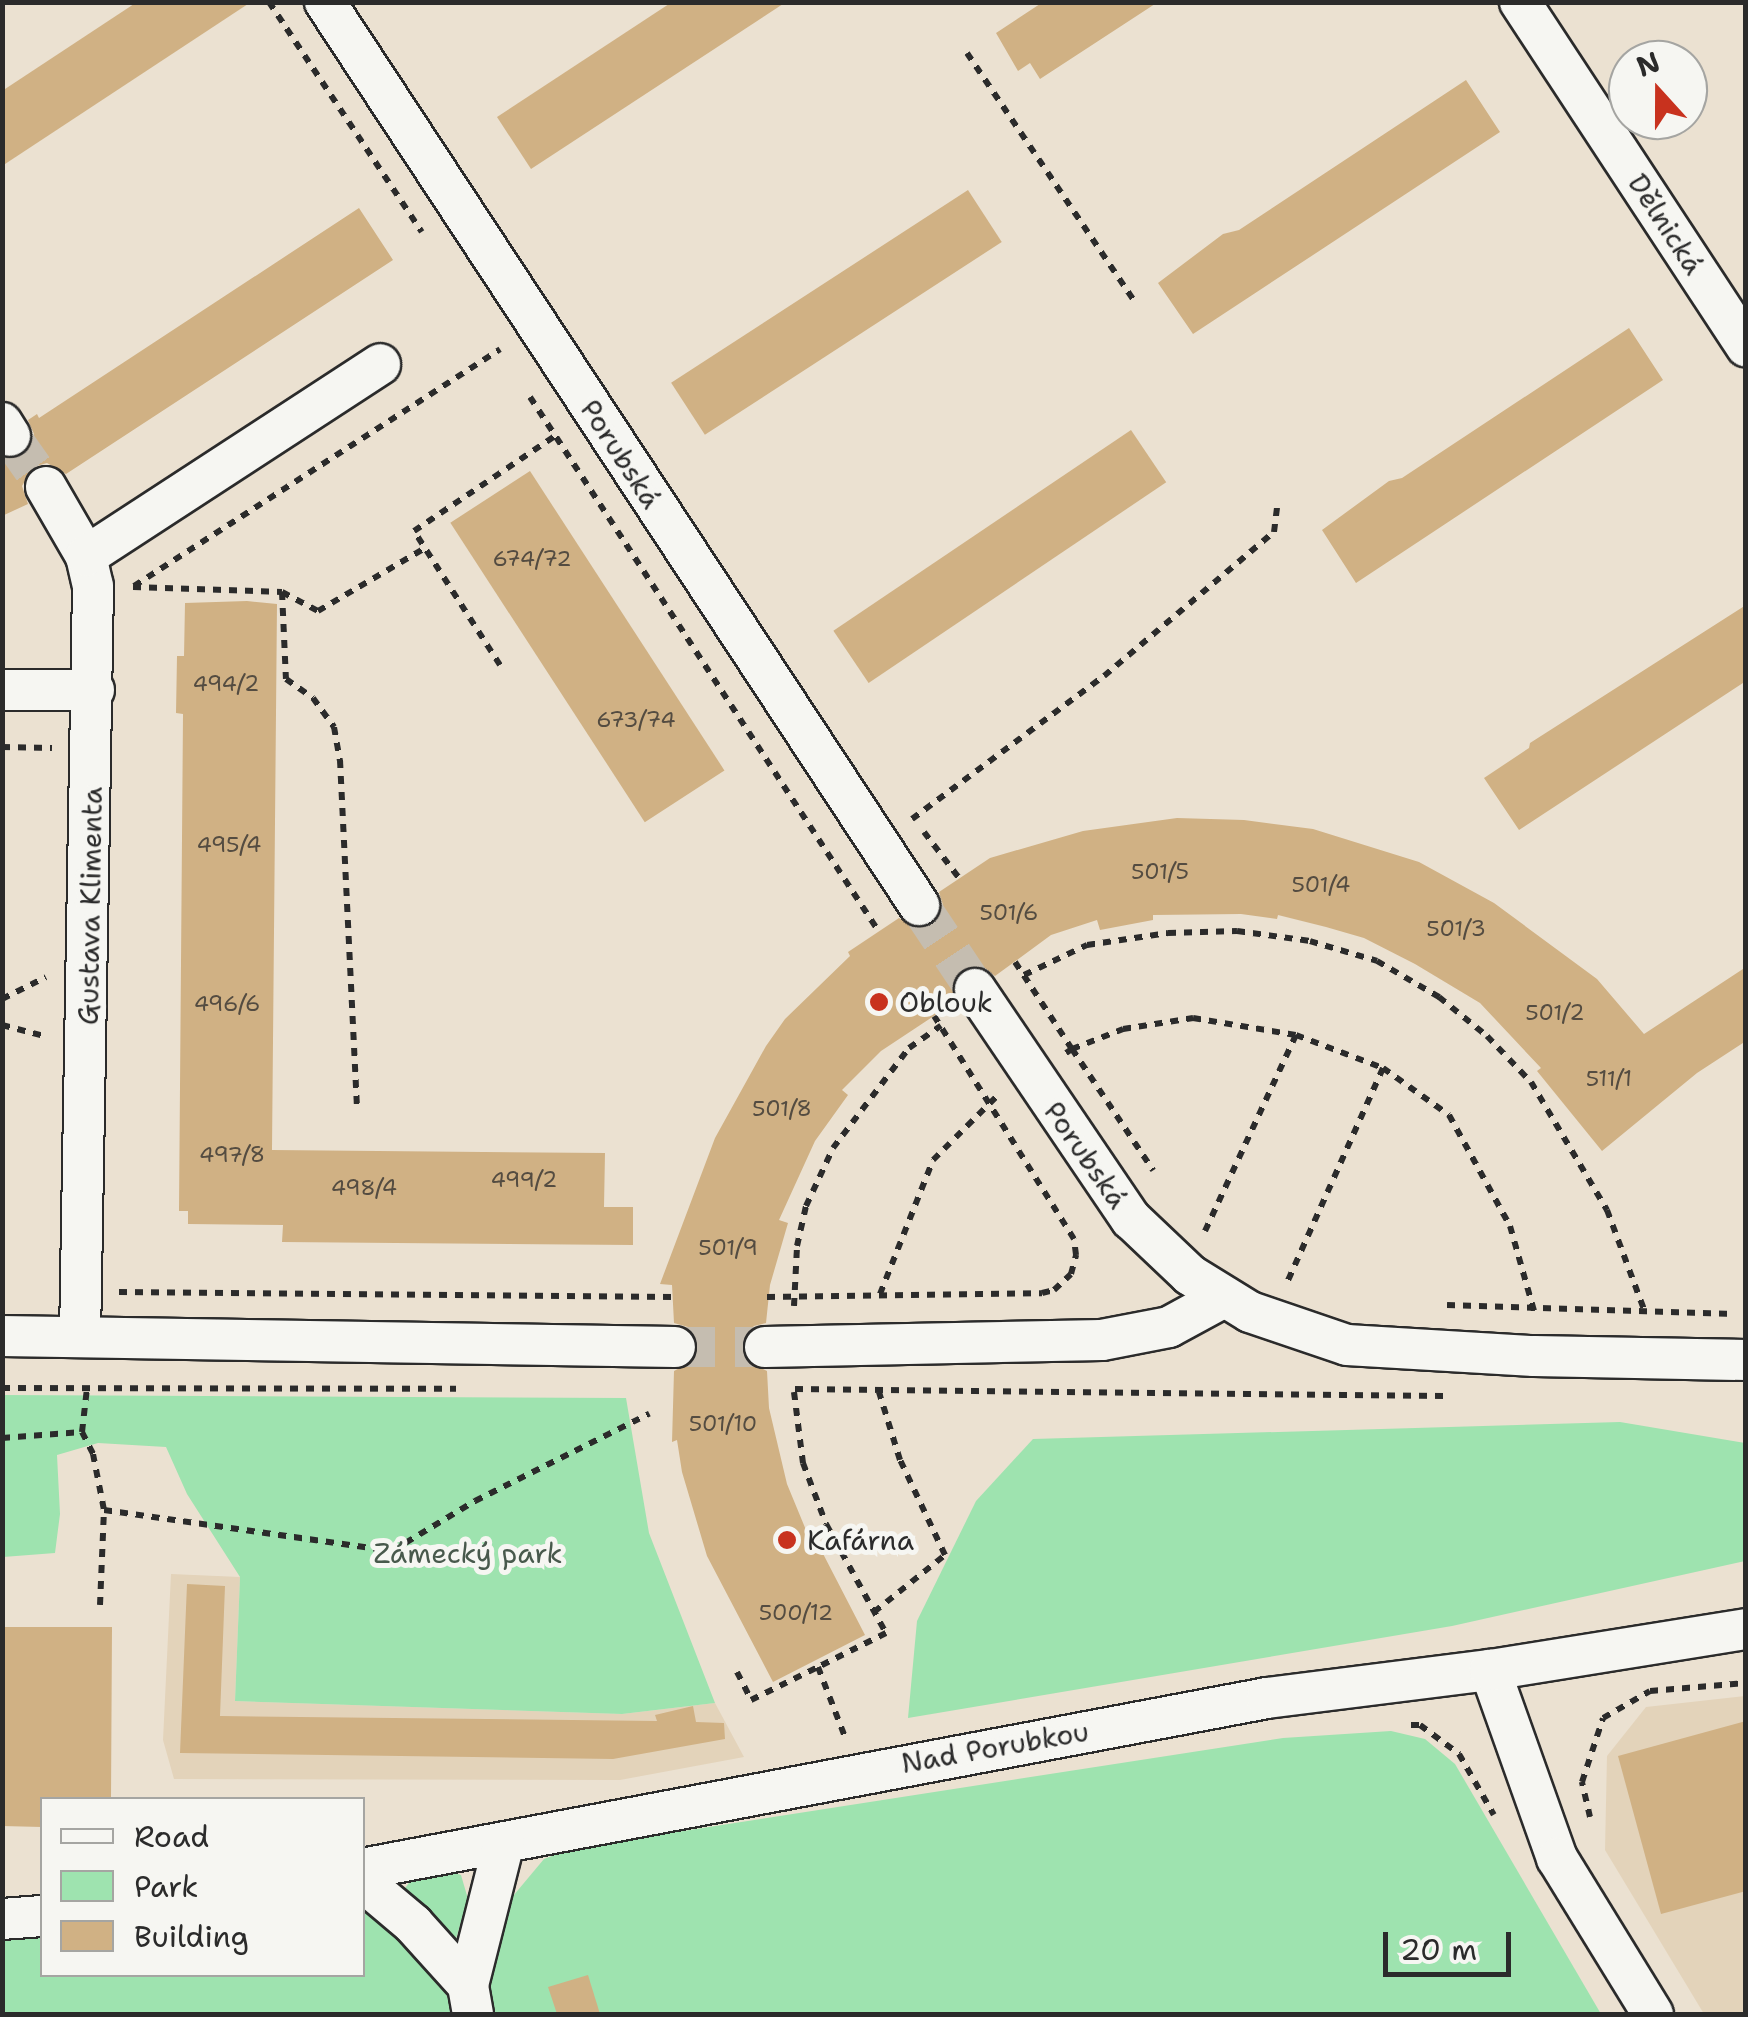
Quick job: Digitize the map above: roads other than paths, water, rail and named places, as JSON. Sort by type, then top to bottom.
[{"type":"street","name":"Porubská","points":[[324,2],[920,905]]},
{"type":"street","name":"Dělnická","points":[[1520,2],[1746,346]]},
{"type":"street","points":[[90,571],[380,364]]},
{"type":"street","name":"Gustava Klimenta","points":[[46,487],[90,571],[94,690],[80,1336]]},
{"type":"street","points":[[2,690],[94,690]]},
{"type":"street","name":"Porubská","points":[[975,989],[1131,1220],[1190,1274],[1224,1298],[1277,1324],[1348,1345],[1534,1356],[1746,1360]]},
{"type":"street","points":[[781,1347],[1119,1338],[1169,1327],[1224,1298]]},
{"type":"street","points":[[2,1336],[675,1346]]},
{"type":"street","name":"Nad Porubkou","points":[[365,1868],[845,1774],[1267,1698],[1490,1670],[1746,1629]]},
{"type":"street","points":[[1490,1670],[1557,1858],[1652,2014]]},
{"type":"street","points":[[471,2000],[504,1842]]},
{"type":"street","points":[[365,1884],[414,1924],[471,2000]]},
{"type":"street","points":[[2,1919],[40,1916]]},
{"type":"tunnel","points":[[10,436],[46,487]]},
{"type":"tunnel","points":[[919,905],[975,989]]},
{"type":"tunnel","points":[[675,1347],[765,1347]]},
{"type":"place","name":"Oblouk","points":[[879,1002]]},
{"type":"place","name":"Kafárna","points":[[787,1540]]},
{"type":"park label","name":"Zámecký park","points":[[468,1553]]}]
